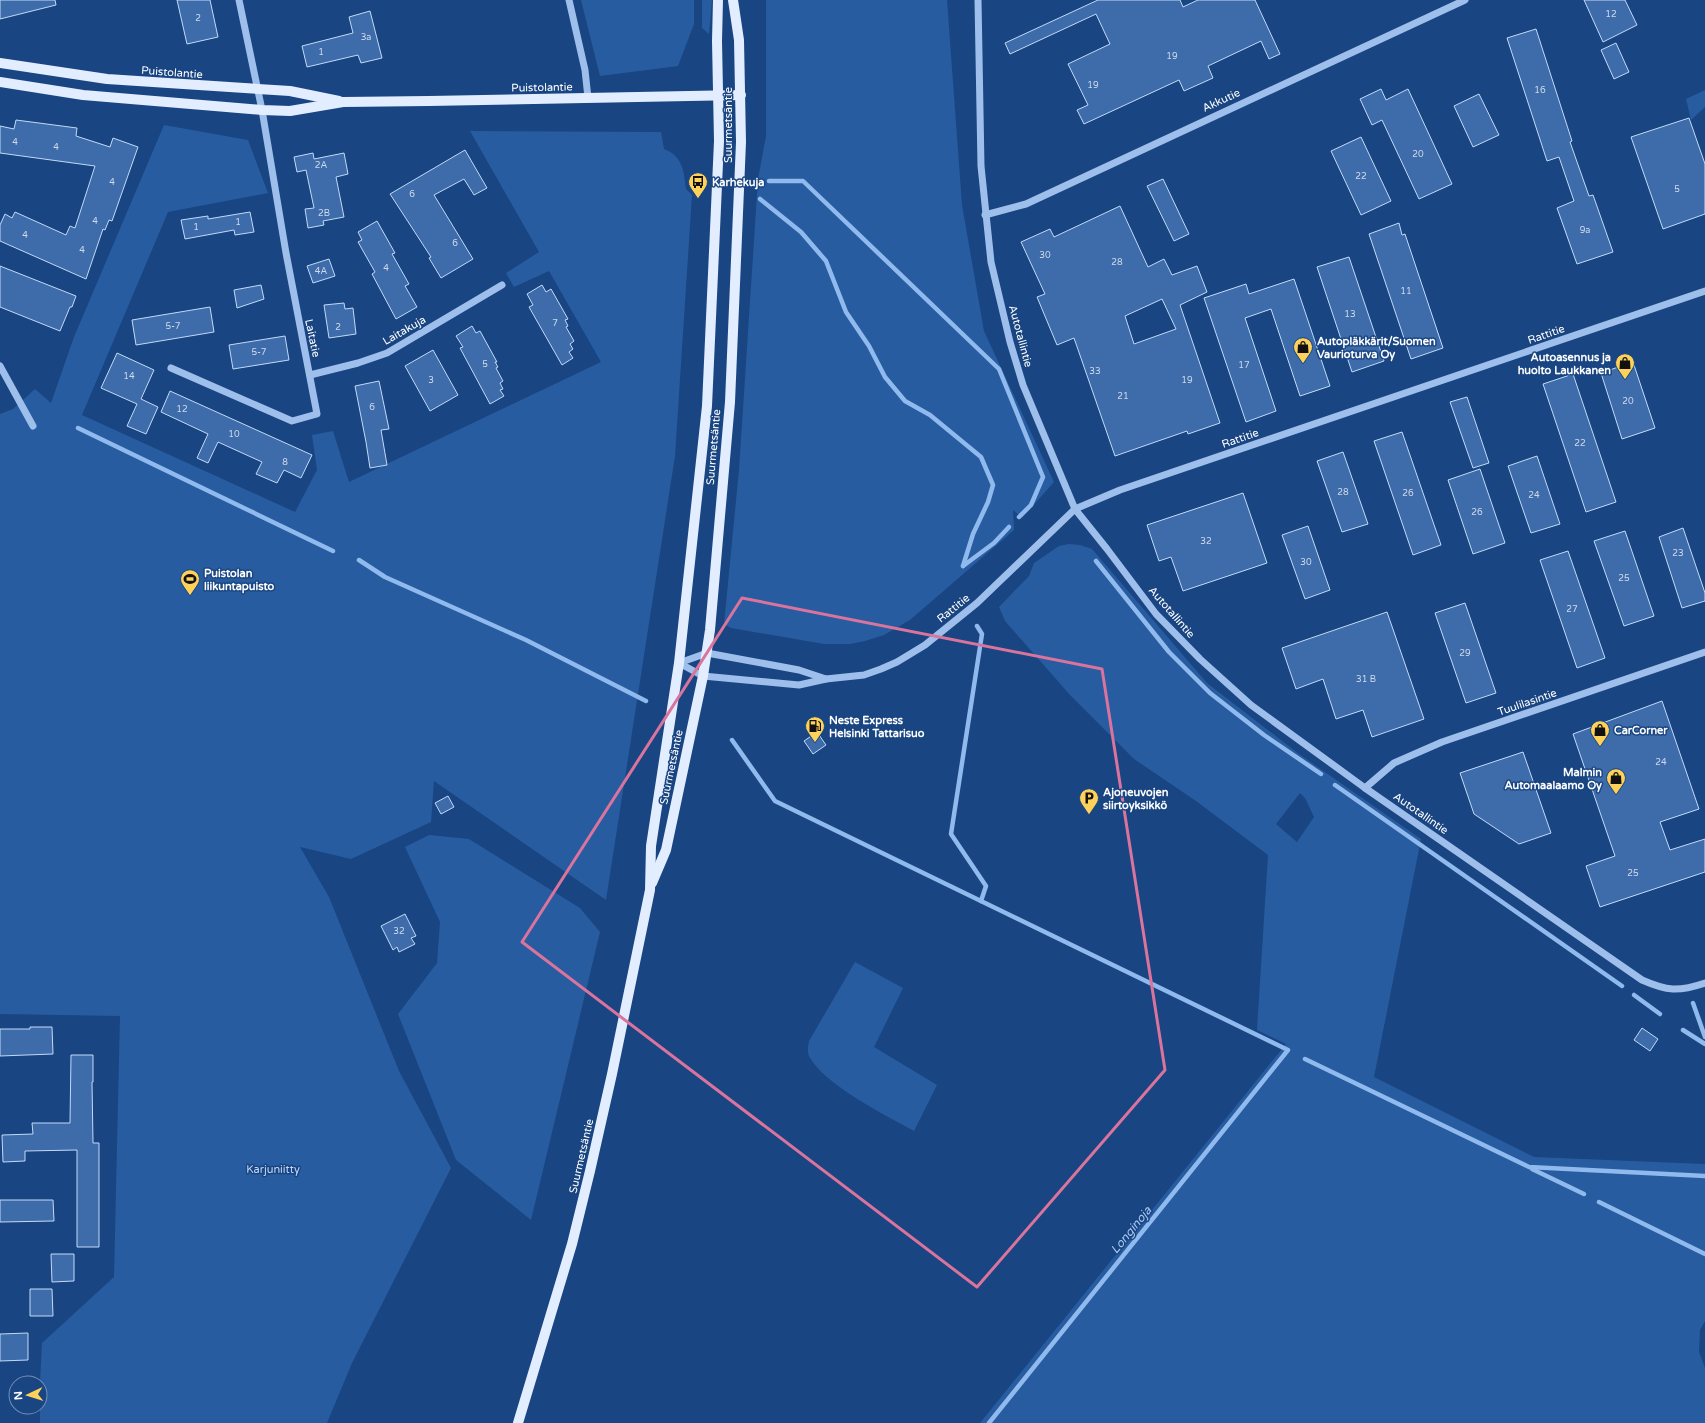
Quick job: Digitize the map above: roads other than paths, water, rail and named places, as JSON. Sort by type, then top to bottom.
[{"type":"main road","name":"Suurmetsäntie","points":[[650,890],[651,846],[679,663],[707,406],[718,141],[718,0]]},
{"type":"main road","name":"Suurmetsäntie","points":[[518,1423],[572,1244],[612,1074],[650,890],[666,850],[707,653],[730,402],[741,142],[739,40],[733,0]]},
{"type":"main road","name":"Puistolantie","points":[[0,63],[107,79],[310,94],[343,102]]},
{"type":"main road","name":"Puistolantie","points":[[0,82],[83,95],[290,111],[343,102],[429,102],[741,95]]},
{"type":"street","name":"Laitatie","points":[[171,368],[292,421],[317,414],[288,261],[262,110],[239,0]]},
{"type":"street","points":[[569,0],[585,70],[588,98]]},
{"type":"street","name":"Autotallintie","points":[[978,0],[981,166],[991,262],[1010,342],[1023,385],[1075,509],[1108,549],[1156,614],[1200,659],[1251,705],[1365,788],[1642,980],[1660,988],[1675,989],[1705,983]]},
{"type":"street","name":"Akkutie","points":[[985,215],[1026,204],[1465,0]]},
{"type":"street","name":"Laitakuja","points":[[310,375],[358,363],[387,353],[502,285]]},
{"type":"street","name":"Rattitie","points":[[679,663],[703,676],[799,685],[826,679],[851,677],[881,669],[897,662],[925,645],[977,603],[1075,509],[1127,488],[1705,291]]},
{"type":"street","points":[[0,366],[33,426]]},
{"type":"street","name":"Tuulilasintie","points":[[1365,788],[1394,763],[1442,742],[1705,652]]},
{"type":"street","points":[[679,663],[707,653]]},
{"type":"street","name":"Rattitie","points":[[707,653],[799,670],[826,679]]},
{"type":"waterway","points":[[769,181],[803,181],[999,369],[1043,477],[1031,505],[1019,517]]},
{"type":"waterway","points":[[760,199],[801,232],[826,261],[846,312],[869,346],[885,377],[905,401],[930,415],[981,457],[993,485],[988,502],[973,534],[963,566]]},
{"type":"waterway","points":[[78,428],[333,551]]},
{"type":"waterway","points":[[963,566],[994,543],[1009,527]]},
{"type":"waterway","points":[[359,560],[385,577],[526,640],[646,701]]},
{"type":"waterway","points":[[1096,561],[1169,652],[1210,693],[1264,735],[1321,774]]},
{"type":"waterway","points":[[977,626],[982,634],[951,834],[986,886],[981,901]]},
{"type":"waterway","name":"Longinoja","points":[[732,740],[775,801],[1288,1050],[989,1423]]},
{"type":"waterway","points":[[1335,785],[1622,986]]},
{"type":"waterway","points":[[1634,995],[1660,1014]]},
{"type":"waterway","points":[[1693,1003],[1705,1037]]},
{"type":"waterway","points":[[1683,1030],[1705,1044]]},
{"type":"waterway","points":[[1305,1059],[1529,1167],[1705,1176]]},
{"type":"waterway","points":[[1532,1169],[1584,1194]]},
{"type":"waterway","points":[[1599,1202],[1705,1254]]},
{"type":"place","name":"Karhekuja","points":[[698,199]]},
{"type":"place","name":"Autopläkkärit/Suomen Vaurioturva Oy","points":[[1303,364]]},
{"type":"place","name":"Autoasennus ja huolto Laukkanen","points":[[1625,380]]},
{"type":"place","name":"Puistolan liikuntapuisto","points":[[190,596]]},
{"type":"place","name":"Neste Express Helsinki Tattarisuo","points":[[815,743]]},
{"type":"place","name":"CarCorner","points":[[1600,747]]},
{"type":"place","name":"Malmin Automaalaamo Oy","points":[[1616,795]]},
{"type":"place","name":"Ajoneuvojen siirtoyksikkö","points":[[1089,815]]},
{"type":"park label","name":"Karjuniitty","points":[[273,1169]]}]
